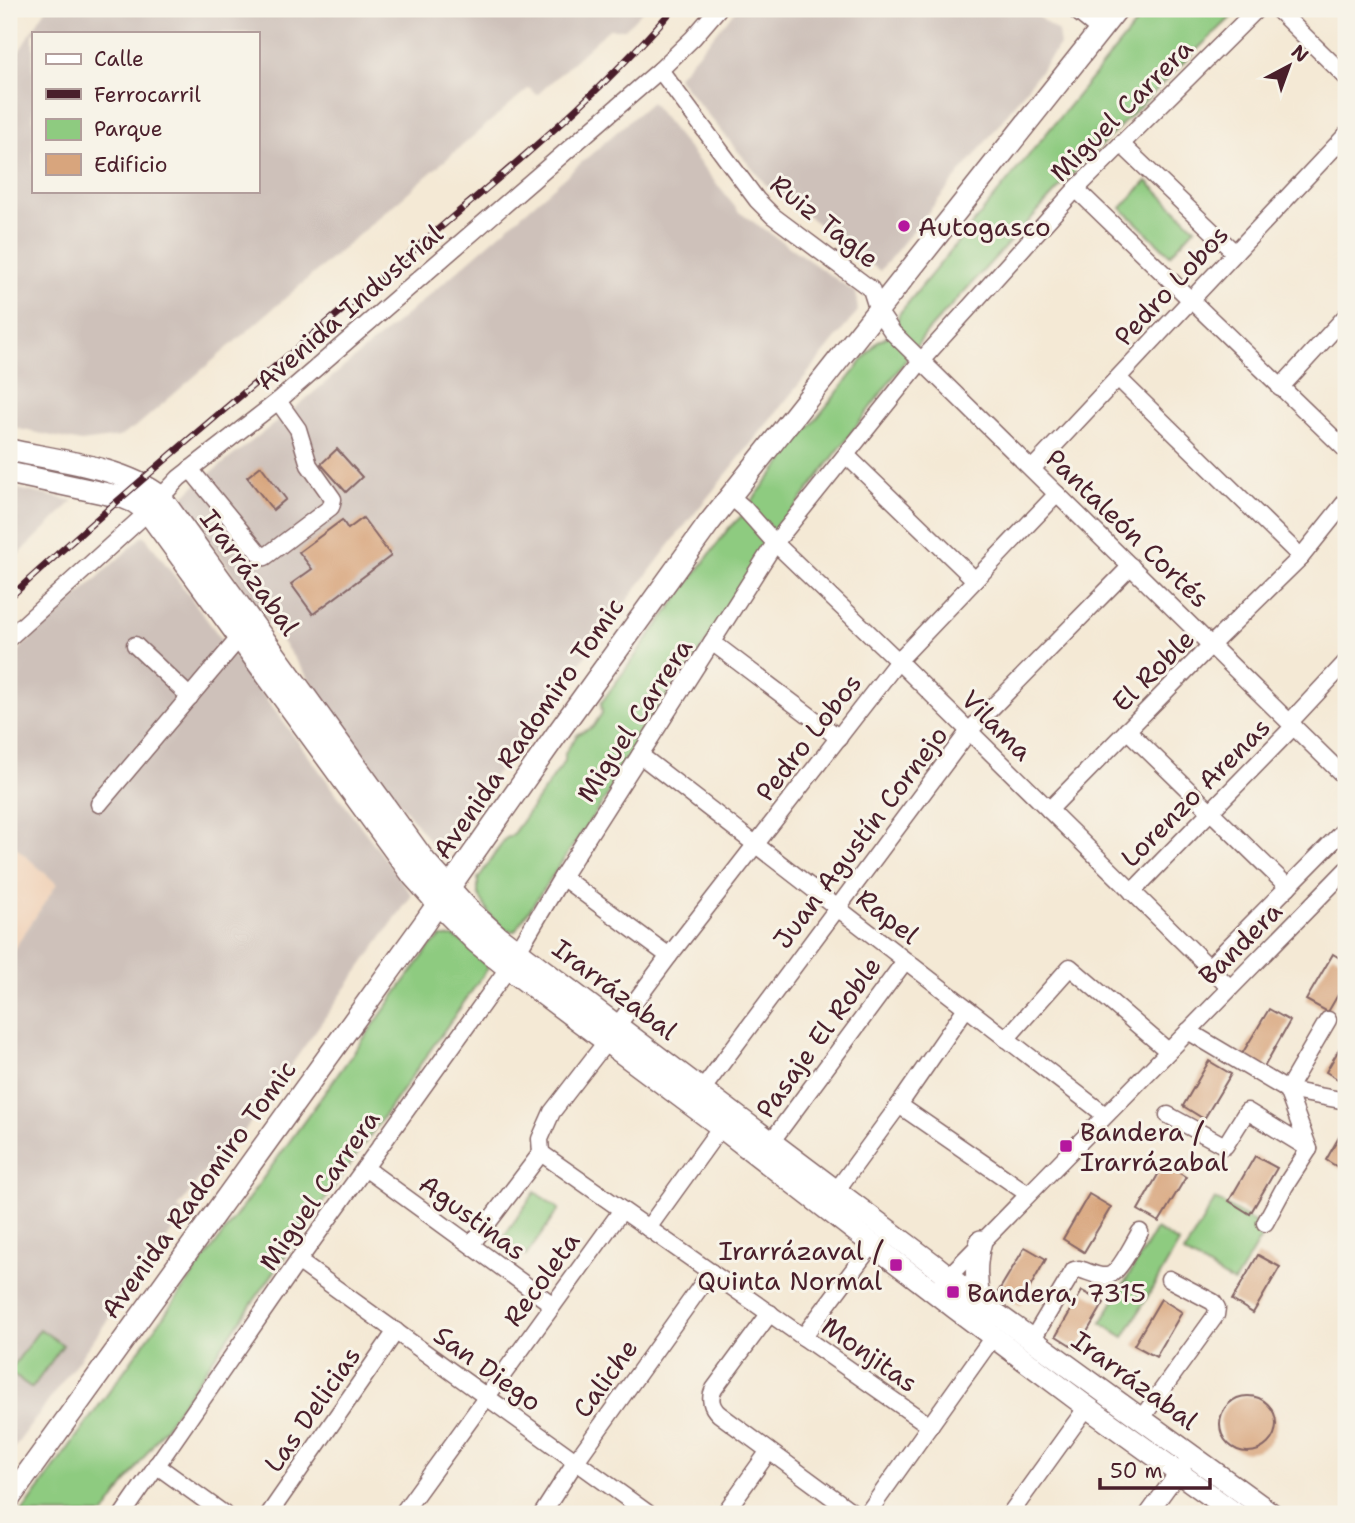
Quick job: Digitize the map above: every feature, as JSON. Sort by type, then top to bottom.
[{"type":"main road","name":"Avenida Radomiro Tomic","points":[[9,1499],[680,563],[730,496],[1116,9]]},
{"type":"main road","name":"Irarrázabal","points":[[9,450],[102,470],[139,482],[240,637],[412,876],[443,896]]},
{"type":"main road","name":"Irarrázabal","points":[[9,472],[135,502],[153,503],[425,861],[443,896],[476,942],[513,959],[612,1034],[720,1128],[872,1245],[941,1284],[980,1302],[1272,1514]]},
{"type":"main road","name":"Irarrázabal","points":[[612,1034],[702,1090],[836,1191],[941,1284],[993,1337],[1236,1514]]},
{"type":"main road","points":[[980,1302],[976,1264],[981,1241]]},
{"type":"street","name":"Avenida Industrial","points":[[9,638],[139,520],[153,503],[190,469],[278,401],[660,70],[718,9]]},
{"type":"street","points":[[1073,9],[1100,30]]},
{"type":"street","name":"Miguel Carrera","points":[[123,1514],[298,1261],[513,959],[562,877],[775,543],[922,361],[1076,189],[1257,9]]},
{"type":"street","points":[[1277,9],[1346,76]]},
{"type":"street","name":"Ruiz Tagle","points":[[660,70],[757,200],[773,216],[871,289],[878,312]]},
{"type":"street","name":"Pedro Lobos","points":[[1032,469],[1346,135]]},
{"type":"street","points":[[1121,144],[1235,253]]},
{"type":"street","points":[[1076,189],[1346,450]]},
{"type":"street","name":"Pantaleón Cortés","points":[[878,312],[894,333],[922,361],[1346,778]]},
{"type":"street","points":[[1280,388],[1346,316]]},
{"type":"street","points":[[1118,378],[1301,557]]},
{"type":"street","points":[[190,469],[265,557],[331,507],[333,499],[309,465],[298,429],[278,401]]},
{"type":"street","points":[[846,455],[975,580]]},
{"type":"street","name":"Pedro Lobos","points":[[612,1034],[669,956],[898,661],[1057,494]]},
{"type":"street","name":"Vilama","points":[[730,496],[1230,988]]},
{"type":"street","name":"El Roble","points":[[1049,810],[1301,557],[1346,501]]},
{"type":"street","name":"Juan Agustín Cornejo","points":[[702,1090],[969,731],[1131,566]]},
{"type":"street","points":[[99,804],[240,637]]},
{"type":"street","points":[[712,642],[839,738]]},
{"type":"street","points":[[135,645],[190,697]]},
{"type":"street","name":"Lorenzo Arenas","points":[[1132,891],[1211,811],[1346,662]]},
{"type":"street","points":[[1128,730],[1288,887]]},
{"type":"street","name":"Rapel","points":[[640,755],[1105,1115]]},
{"type":"street","name":"Bandera","points":[[1208,968],[1346,828]]},
{"type":"street","name":"Bandera","points":[[941,1284],[1346,870]]},
{"type":"street","points":[[562,877],[669,956]]},
{"type":"street","name":"Pasaje El Roble","points":[[771,1142],[905,961]]},
{"type":"street","points":[[1006,1039],[1070,967],[1168,1051]]},
{"type":"street","points":[[836,1191],[966,1008]]},
{"type":"street","points":[[1287,1090],[1328,1020]]},
{"type":"street","points":[[1188,1031],[1287,1090],[1346,1101]]},
{"type":"street","points":[[471,1245],[541,1153],[540,1139],[552,1112],[612,1034]]},
{"type":"street","points":[[1287,1090],[1310,1149]]},
{"type":"street","points":[[899,1105],[1028,1194]]},
{"type":"street","points":[[1168,1115],[1225,1146],[1247,1111],[1310,1149]]},
{"type":"street","points":[[648,1228],[720,1128]]},
{"type":"street","points":[[1265,1223],[1310,1149]]},
{"type":"street","name":"Monjitas","points":[[541,1153],[930,1426]]},
{"type":"street","name":"Agustinas","points":[[365,1168],[553,1305]]},
{"type":"street","name":"Recoleta","points":[[401,1514],[622,1210]]},
{"type":"street","points":[[1032,1340],[1074,1270],[1112,1275],[1140,1232]]},
{"type":"street","points":[[803,1336],[872,1245]]},
{"type":"street","name":"San Diego","points":[[298,1261],[649,1514]]},
{"type":"street","name":"Caliche","points":[[542,1514],[576,1461],[710,1272]]},
{"type":"street","points":[[1141,1419],[1216,1315],[1217,1308],[1213,1302],[1169,1279]]},
{"type":"street","points":[[770,1314],[712,1393],[712,1407],[855,1514]]},
{"type":"street","name":"Las Delicias","points":[[269,1514],[396,1331]]},
{"type":"street","points":[[867,1514],[993,1337]]},
{"type":"street","points":[[1010,1514],[1087,1407]]},
{"type":"street","points":[[724,1514],[769,1451]]},
{"type":"street","points":[[1148,1514],[1191,1455]]},
{"type":"street","points":[[156,1465],[224,1514]]},
{"type":"shaded area","points":[[46,9],[644,9],[625,29],[609,29],[537,95],[529,88],[138,425],[119,437],[81,442],[9,427],[9,67]]},
{"type":"shaded area","points":[[737,9],[1028,9],[1058,32],[1060,45],[984,144],[880,271],[765,184],[677,77]]},
{"type":"shaded area","points":[[651,102],[739,212],[856,293],[858,311],[678,534],[437,851],[372,766],[180,500],[425,299]]},
{"type":"shaded area","points":[[9,487],[73,501],[9,564]]},
{"type":"shaded area","points":[[144,535],[412,895],[235,1144],[228,1139],[178,1208],[185,1214],[9,1455],[9,957],[57,884],[9,841],[9,661]]},
{"type":"shaded area","points":[[9,841],[57,884],[9,957]]},
{"type":"green space","points":[[1148,9],[1240,9],[1060,187],[927,332],[771,540],[636,753],[515,931],[504,930],[490,915],[478,894],[478,879],[565,761],[565,753],[578,734],[593,727],[602,713],[601,703],[729,528],[747,511],[754,498],[878,341],[892,331],[899,314]]},
{"type":"green space","points":[[1147,181],[1195,228],[1170,255],[1121,208]]},
{"type":"green space","points":[[441,937],[454,937],[465,943],[488,968],[104,1514],[21,1514],[429,948]]},
{"type":"green space","points":[[535,1192],[559,1209],[526,1256],[502,1239]]},
{"type":"green space","points":[[1215,1199],[1266,1229],[1234,1283],[1184,1253]]},
{"type":"green space","points":[[1156,1229],[1179,1243],[1124,1337],[1101,1323]]},
{"type":"green space","points":[[40,1329],[63,1345],[32,1388],[9,1372]]},
{"type":"building","points":[[337,449],[362,477],[346,492],[321,464]]},
{"type":"building","points":[[261,466],[286,499],[273,510],[247,477]]},
{"type":"building","points":[[363,518],[391,556],[313,614],[291,584],[312,569],[299,552],[342,520],[348,529]]},
{"type":"building","points":[[1333,954],[1346,962],[1346,981],[1328,1012],[1306,1000]]},
{"type":"building","points":[[1269,1009],[1290,1021],[1264,1067],[1242,1054]]},
{"type":"building","points":[[1346,1037],[1346,1084],[1326,1072]]},
{"type":"building","points":[[1209,1061],[1231,1074],[1204,1119],[1183,1106]]},
{"type":"building","points":[[1346,1125],[1346,1172],[1326,1160]]},
{"type":"building","points":[[1255,1156],[1277,1168],[1250,1214],[1229,1201]]},
{"type":"building","points":[[1164,1164],[1186,1177],[1159,1222],[1138,1210]]},
{"type":"building","points":[[1089,1194],[1111,1207],[1084,1252],[1063,1239]]},
{"type":"building","points":[[1025,1247],[1046,1259],[1020,1305],[998,1292]]},
{"type":"building","points":[[1258,1255],[1280,1267],[1253,1313],[1232,1300]]},
{"type":"building","points":[[1082,1291],[1104,1303],[1077,1349],[1056,1336]]},
{"type":"building","points":[[1161,1299],[1182,1312],[1156,1357],[1134,1345]]},
{"type":"building","points":[[1248,1396],[1259,1398],[1268,1404],[1274,1413],[1274,1435],[1268,1444],[1259,1450],[1248,1452],[1237,1450],[1228,1444],[1222,1435],[1220,1424],[1222,1413],[1228,1404],[1237,1398]]},
{"type":"railway","points":[[9,598],[157,467],[479,195],[580,106],[673,9]]},
{"type":"place","name":"Autogasco","points":[[904,226]]},
{"type":"place","name":"Bandera / Irarrázabal","points":[[1066,1146]]},
{"type":"place","name":"Irarrázaval / Quinta Normal","points":[[896,1265]]},
{"type":"place","name":"Bandera, 7315","points":[[953,1292]]}]
